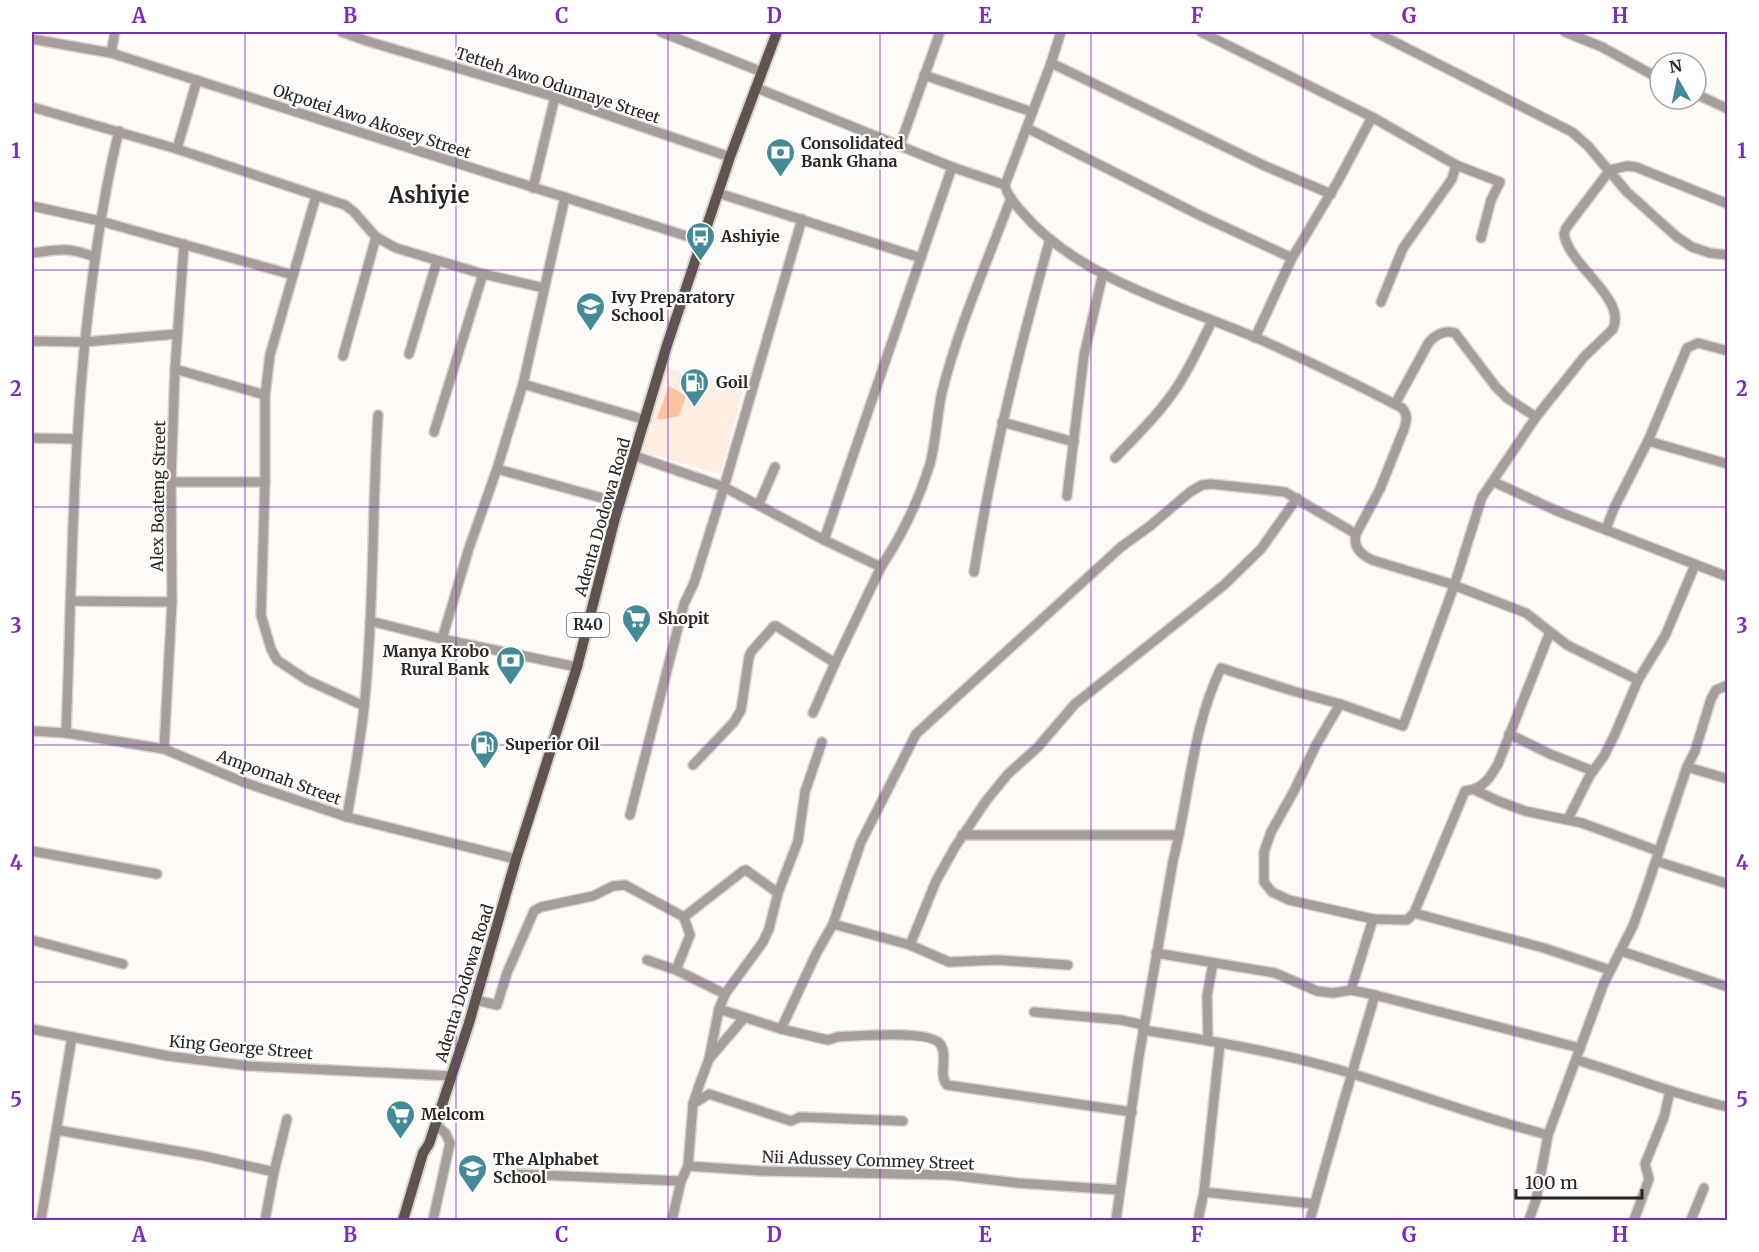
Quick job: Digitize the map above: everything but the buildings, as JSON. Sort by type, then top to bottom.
[{"type":"main road","name":"Adenta Dodowa Road","points":[[403,1221],[423,1152],[429,1144],[476,1000],[516,859],[577,667],[620,503],[667,345],[730,157],[777,32]]},
{"type":"street","points":[[111,53],[115,32]]},
{"type":"street","name":"Tetteh Awo Odumaye Street","points":[[342,32],[555,97],[730,157]]},
{"type":"street","points":[[661,32],[762,72]]},
{"type":"street","points":[[900,145],[939,32]]},
{"type":"street","points":[[1005,185],[1028,128],[1061,32]]},
{"type":"street","points":[[1201,32],[1372,117],[1456,165],[1500,182],[1491,200],[1481,238]]},
{"type":"street","points":[[1375,32],[1572,132],[1588,146],[1627,192],[1677,237],[1692,247],[1710,253],[1728,255]]},
{"type":"street","points":[[1565,32],[1602,48],[1648,73]]},
{"type":"street","name":"Okpotei Awo Akosey Street","points":[[32,39],[111,53],[702,241]]},
{"type":"street","points":[[1051,63],[1265,166],[1331,194]]},
{"type":"street","points":[[924,75],[1032,112]]},
{"type":"street","points":[[177,149],[197,80]]},
{"type":"street","points":[[757,88],[1005,185],[1011,198],[1031,222],[1050,239],[1103,273],[1141,292],[1324,368],[1402,408],[1407,418],[1404,429],[1380,489],[1356,534],[1354,541],[1356,548],[1372,560],[1454,586],[1526,613],[1579,651],[1638,680]]},
{"type":"street","points":[[533,188],[555,97]]},
{"type":"street","points":[[1708,100],[1728,109]]},
{"type":"street","points":[[32,107],[177,149],[345,205],[376,237],[396,248],[483,274],[544,288]]},
{"type":"street","points":[[1255,338],[1292,258],[1331,194],[1372,117]]},
{"type":"street","points":[[1028,128],[1198,215],[1292,258]]},
{"type":"street","points":[[66,733],[76,439],[84,342],[100,221],[119,131]]},
{"type":"street","points":[[1381,302],[1403,248],[1452,179],[1456,165]]},
{"type":"street","points":[[824,540],[952,166]]},
{"type":"street","points":[[1116,1221],[1156,953],[1199,734],[1221,668],[1293,692],[1340,704],[1403,726],[1454,586],[1482,497],[1536,417],[1584,357],[1613,328],[1615,323],[1616,316],[1610,301],[1569,250],[1564,234],[1610,170],[1627,166],[1636,167],[1728,204]]},
{"type":"street","points":[[718,194],[921,258]]},
{"type":"street","points":[[316,196],[270,355],[265,395],[261,615],[277,660],[307,680],[364,706]]},
{"type":"street","points":[[442,639],[469,548],[523,384],[565,197]]},
{"type":"street","points":[[813,712],[881,567],[906,522],[930,462],[942,392],[1011,198]]},
{"type":"street","points":[[32,206],[100,221],[293,274]]},
{"type":"street","points":[[630,815],[684,604],[694,583],[724,487],[802,219]]},
{"type":"street","points":[[343,356],[376,237]]},
{"type":"street","points":[[974,572],[984,507],[1011,382],[1050,239]]},
{"type":"street","name":"Alex Boateng Street","points":[[164,749],[172,602],[171,482],[175,369],[184,244]]},
{"type":"street","points":[[32,253],[62,248],[95,257]]},
{"type":"street","points":[[409,354],[436,261]]},
{"type":"street","points":[[1067,496],[1084,355],[1103,273]]},
{"type":"street","points":[[434,432],[483,274]]},
{"type":"street","points":[[1115,458],[1154,417],[1176,389],[1212,321]]},
{"type":"street","points":[[1395,404],[1429,342],[1435,336],[1448,331],[1455,333],[1507,398],[1536,417]]},
{"type":"street","points":[[32,341],[84,342],[177,333]]},
{"type":"street","points":[[1606,529],[1614,508],[1648,441],[1687,348],[1698,343],[1728,351]]},
{"type":"street","points":[[175,369],[265,395]]},
{"type":"street","points":[[523,384],[646,420]]},
{"type":"street","points":[[346,817],[361,739],[364,706],[370,621],[378,415]]},
{"type":"street","points":[[1002,422],[1074,442]]},
{"type":"street","points":[[32,438],[76,439]]},
{"type":"street","points":[[1648,441],[1728,464]]},
{"type":"street","points":[[635,456],[724,487],[824,540],[881,567]]},
{"type":"street","points":[[759,504],[775,467]]},
{"type":"street","points":[[496,469],[620,503]]},
{"type":"street","points":[[171,482],[265,482]]},
{"type":"street","points":[[1494,482],[1557,511],[1728,577]]},
{"type":"street","points":[[781,1029],[816,954],[833,924],[861,842],[890,783],[921,728],[1121,547],[1196,488],[1211,484],[1279,490],[1297,498],[1356,534]]},
{"type":"street","points":[[910,945],[936,881],[962,836],[1008,774],[1038,747],[1075,704],[1224,585],[1261,549],[1297,498]]},
{"type":"street","points":[[1568,819],[1593,771],[1604,756],[1638,680],[1665,636],[1695,566]]},
{"type":"street","points":[[71,601],[172,602]]},
{"type":"street","points":[[370,621],[442,639],[577,667]]},
{"type":"street","points":[[693,765],[734,722],[741,710],[751,652],[774,626],[835,663]]},
{"type":"street","points":[[1475,790],[1488,780],[1493,772],[1550,632]]},
{"type":"street","points":[[1529,1221],[1536,1200],[1548,1135],[1580,1048],[1610,970],[1633,926],[1711,699],[1716,690],[1728,685]]},
{"type":"street","points":[[1340,704],[1271,832],[1264,852],[1264,882],[1272,892],[1289,900],[1373,919],[1407,920],[1414,913],[1465,791],[1475,790],[1525,811],[1568,819],[1728,884]]},
{"type":"street","name":"Ampomah Street","points":[[32,731],[66,733],[164,749],[243,783],[346,817],[516,859]]},
{"type":"street","points":[[1509,734],[1593,771]]},
{"type":"street","points":[[672,1221],[681,1181],[687,1166],[693,1104],[710,1059],[719,1009],[724,994],[763,942],[769,929],[778,893],[798,841],[805,792],[822,742]]},
{"type":"street","points":[[1687,767],[1728,779]]},
{"type":"street","points":[[962,836],[1179,835]]},
{"type":"street","points":[[32,851],[157,874]]},
{"type":"street","points":[[684,917],[742,871],[746,870],[778,893]]},
{"type":"street","points":[[476,1000],[496,1005],[534,911],[541,906],[593,896],[619,884],[625,885],[684,917],[690,935],[676,970]]},
{"type":"street","points":[[1414,913],[1544,948],[1610,970]]},
{"type":"street","points":[[1351,990],[1373,919]]},
{"type":"street","points":[[833,924],[910,945],[952,962],[998,960],[1068,965]]},
{"type":"street","points":[[32,940],[123,964]]},
{"type":"street","points":[[1621,951],[1728,987]]},
{"type":"street","points":[[1156,953],[1275,973],[1317,991],[1333,993],[1351,990],[1375,995],[1580,1048]]},
{"type":"street","points":[[646,960],[676,970],[724,994]]},
{"type":"street","points":[[1208,1041],[1207,996],[1213,963]]},
{"type":"street","points":[[1310,1221],[1375,995]]},
{"type":"street","points":[[719,1009],[781,1029],[828,1040],[837,1037],[900,1035],[934,1038],[939,1042],[944,1053],[944,1080],[947,1085],[1132,1112]]},
{"type":"street","points":[[1034,1012],[1122,1020],[1208,1041],[1296,1058],[1351,1073],[1495,1122],[1548,1135]]},
{"type":"street","points":[[710,1059],[744,1018]]},
{"type":"street","name":"King George Street","points":[[32,1029],[168,1056],[249,1066],[451,1076]]},
{"type":"street","points":[[41,1221],[72,1037]]},
{"type":"street","points":[[1198,1221],[1204,1192],[1220,1043]]},
{"type":"street","points":[[1577,1060],[1688,1098],[1728,1107]]},
{"type":"street","points":[[1634,1221],[1649,1179],[1645,1164],[1664,1117],[1670,1090]]},
{"type":"street","points":[[693,1104],[709,1094],[791,1121],[800,1117],[903,1121]]},
{"type":"street","points":[[266,1221],[274,1172],[287,1119]]},
{"type":"street","points":[[433,1221],[450,1143],[446,1134],[435,1123]]},
{"type":"street","points":[[57,1130],[204,1156],[274,1172]]},
{"type":"street","name":"Nii Adussey Commey Street","points":[[687,1166],[761,1171],[950,1175],[1018,1183],[1120,1190]]},
{"type":"street","points":[[517,1174],[681,1181]]},
{"type":"street","points":[[1691,1221],[1704,1188]]},
{"type":"street","points":[[1204,1192],[1314,1204]]},
{"type":"shaded area","points":[[667,368],[743,391],[720,474],[643,452]]},
{"type":"shaded area","points":[[669,386],[686,396],[679,416],[660,420],[657,418]]},
{"type":"place","name":"Consolidated Bank Ghana","points":[[780,178]]},
{"type":"place","name":"Ashiyie","points":[[700,262]]},
{"type":"place","name":"Ivy Preparatory School","points":[[590,332]]},
{"type":"place","name":"Goil","points":[[695,408]]},
{"type":"place","name":"Shopit","points":[[637,644]]},
{"type":"place","name":"Manya Krobo Rural Bank","points":[[510,686]]},
{"type":"place","name":"Superior Oil","points":[[484,770]]},
{"type":"place","name":"Melcom","points":[[400,1140]]},
{"type":"place","name":"The Alphabet School","points":[[472,1194]]},
{"type":"district","name":"Ashiyie","points":[[429,195]]}]
